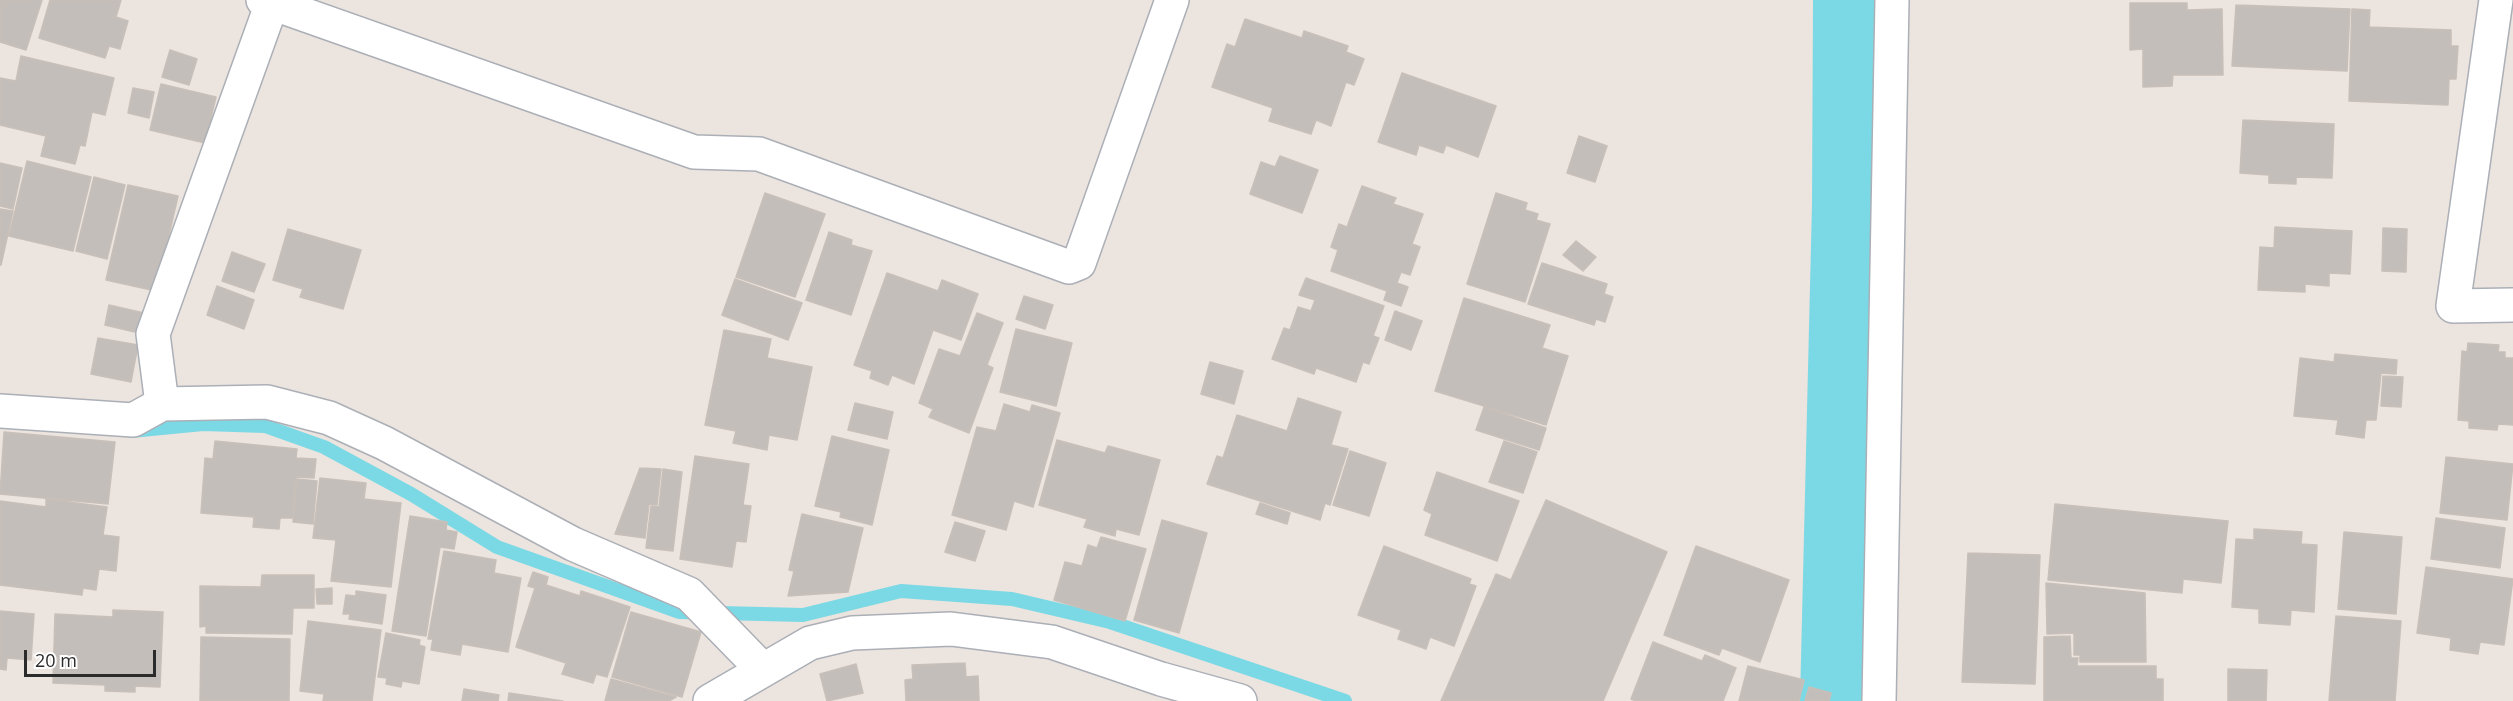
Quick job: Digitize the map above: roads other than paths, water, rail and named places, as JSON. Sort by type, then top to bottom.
[{"type":"street","points":[[162,404],[153,334],[267,1],[694,152],[759,154],[1069,267],[1079,263],[1172,0]]},
{"type":"street","points":[[1879,701],[1892,0]]},
{"type":"street","points":[[2496,0],[2453,306],[2513,305]]},
{"type":"street","points":[[0,411],[134,420],[162,404],[267,402],[329,418],[384,444],[573,544],[690,594],[763,670]]},
{"type":"street","points":[[710,701],[810,643],[852,633],[951,629],[1052,642],[1161,679],[1240,701]]},
{"type":"waterway","points":[[1840,701],[1852,204],[1853,0]]},
{"type":"waterway","points":[[131,431],[203,424],[265,426],[324,447],[411,494],[497,547],[679,612],[803,615],[901,591],[1012,599],[1110,622],[1345,701]]}]
